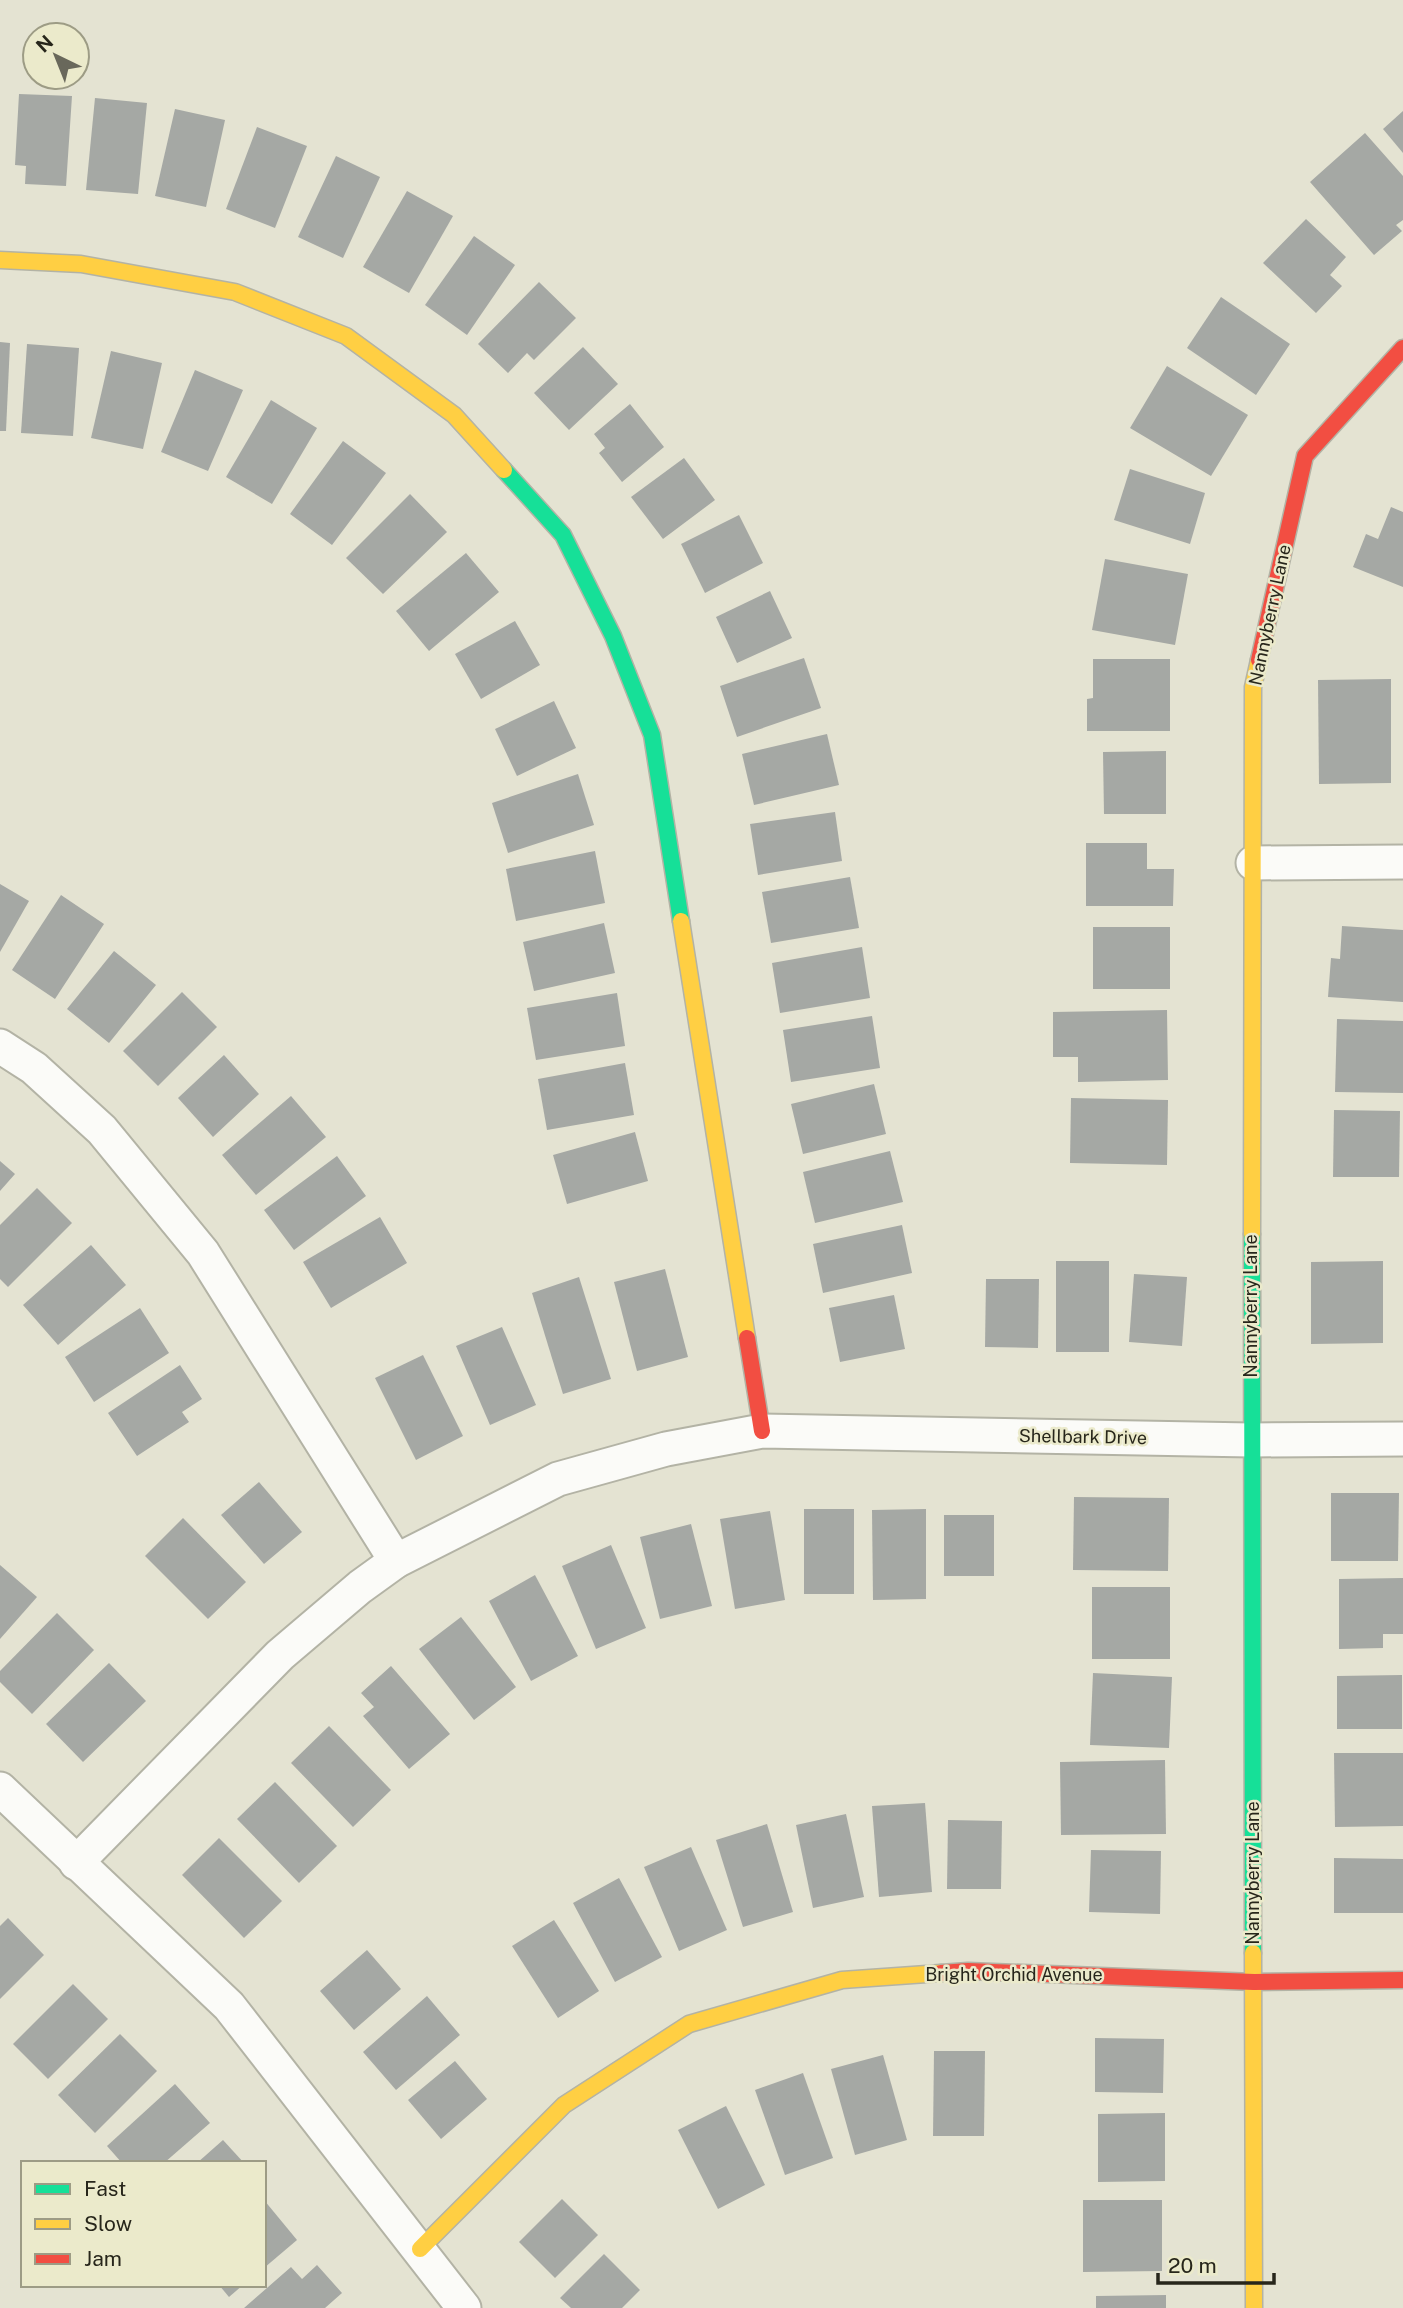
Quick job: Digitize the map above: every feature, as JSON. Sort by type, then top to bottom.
[{"type":"street","points":[[0,260],[81,264],[234,292],[346,336],[454,415],[563,536],[613,636],[652,735],[762,1431]]},
{"type":"street","name":"Nannyberry Lane","points":[[1259,2307],[1251,1440],[1253,687],[1305,456],[1403,348]]},
{"type":"street","points":[[1252,863],[1403,862]]},
{"type":"street","points":[[0,1046],[34,1068],[102,1130],[203,1253],[396,1561]]},
{"type":"street","name":"Shellbark Drive","points":[[76,1863],[280,1655],[360,1587],[396,1561],[558,1479],[666,1449],[762,1431],[1251,1440],[1403,1439]]},
{"type":"street","points":[[0,1789],[76,1863],[134,1913],[229,2006],[464,2308]]},
{"type":"street","name":"Bright Orchid Avenue","points":[[420,2249],[564,2105],[689,2024],[842,1980],[968,1971],[1254,1982],[1403,1980]]},
{"type":"building","points":[[19,94],[72,96],[66,186],[25,184],[26,166],[15,165]]},
{"type":"building","points":[[95,98],[147,103],[138,194],[86,190]]},
{"type":"building","points":[[175,109],[225,120],[206,207],[155,196]]},
{"type":"building","points":[[1403,111],[1403,153],[1383,129]]},
{"type":"building","points":[[257,127],[307,146],[275,228],[226,209]]},
{"type":"building","points":[[1365,133],[1403,176],[1403,220],[1396,225],[1402,231],[1374,255],[1310,182]]},
{"type":"building","points":[[336,156],[380,177],[343,258],[298,237]]},
{"type":"building","points":[[407,191],[453,216],[409,293],[363,267]]},
{"type":"building","points":[[1306,219],[1346,257],[1330,275],[1342,286],[1316,313],[1263,263]]},
{"type":"building","points":[[474,236],[515,265],[467,335],[425,305]]},
{"type":"building","points":[[539,282],[576,318],[534,360],[527,353],[508,373],[478,344]]},
{"type":"building","points":[[1221,297],[1290,344],[1256,395],[1187,348]]},
{"type":"building","points":[[0,342],[10,343],[6,431],[0,431]]},
{"type":"building","points":[[27,344],[79,348],[73,436],[21,433]]},
{"type":"building","points":[[583,347],[618,384],[569,430],[534,393]]},
{"type":"building","points":[[111,351],[162,363],[143,449],[91,438]]},
{"type":"building","points":[[1167,366],[1248,415],[1211,476],[1130,428]]},
{"type":"building","points":[[195,370],[243,390],[208,471],[161,452]]},
{"type":"building","points":[[271,400],[317,428],[272,504],[226,477]]},
{"type":"building","points":[[630,404],[664,447],[622,482],[599,453],[605,448],[594,434]]},
{"type":"building","points":[[343,441],[386,473],[332,545],[290,514]]},
{"type":"building","points":[[684,458],[715,500],[663,539],[631,497]]},
{"type":"building","points":[[1130,469],[1205,493],[1190,544],[1114,520]]},
{"type":"building","points":[[410,494],[447,532],[383,594],[346,558]]},
{"type":"building","points":[[1391,507],[1403,512],[1403,587],[1353,567],[1366,534],[1378,539]]},
{"type":"building","points":[[739,515],[763,563],[705,593],[681,544]]},
{"type":"building","points":[[466,553],[499,592],[429,651],[396,611]]},
{"type":"building","points":[[1105,559],[1188,574],[1175,645],[1092,630]]},
{"type":"building","points":[[770,591],[792,638],[737,663],[716,617]]},
{"type":"building","points":[[515,621],[540,665],[481,699],[455,654]]},
{"type":"building","points":[[804,658],[821,708],[737,737],[720,686]]},
{"type":"building","points":[[1093,659],[1170,659],[1170,731],[1087,731],[1087,699],[1093,698]]},
{"type":"building","points":[[1391,679],[1391,783],[1319,784],[1318,680]]},
{"type":"building","points":[[554,701],[576,748],[517,776],[495,729]]},
{"type":"building","points":[[827,734],[839,785],[754,805],[742,754]]},
{"type":"building","points":[[1166,751],[1166,814],[1104,814],[1103,752]]},
{"type":"building","points":[[578,774],[594,825],[508,853],[492,803]]},
{"type":"building","points":[[835,812],[842,861],[758,875],[750,824]]},
{"type":"building","points":[[1086,843],[1147,843],[1147,869],[1174,869],[1173,906],[1086,906]]},
{"type":"building","points":[[595,851],[605,903],[516,921],[506,869]]},
{"type":"building","points":[[850,877],[859,928],[771,943],[762,892]]},
{"type":"building","points":[[0,884],[29,901],[0,952]]},
{"type":"building","points":[[61,895],[104,924],[55,999],[12,970]]},
{"type":"building","points":[[604,923],[615,973],[534,991],[523,942]]},
{"type":"building","points":[[1342,926],[1403,930],[1403,1002],[1328,997],[1331,958],[1340,959]]},
{"type":"building","points":[[1093,927],[1170,927],[1170,989],[1093,989]]},
{"type":"building","points":[[862,947],[870,998],[780,1013],[772,963]]},
{"type":"building","points":[[114,951],[156,985],[109,1043],[67,1009]]},
{"type":"building","points":[[182,992],[217,1027],[158,1086],[123,1051]]},
{"type":"building","points":[[617,993],[625,1046],[536,1060],[527,1008]]},
{"type":"building","points":[[1167,1010],[1168,1080],[1078,1082],[1078,1057],[1053,1057],[1053,1012]]},
{"type":"building","points":[[872,1016],[880,1068],[791,1082],[783,1030]]},
{"type":"building","points":[[1337,1019],[1403,1021],[1403,1093],[1335,1092]]},
{"type":"building","points":[[224,1055],[259,1094],[213,1137],[178,1098]]},
{"type":"building","points":[[625,1063],[634,1115],[547,1130],[538,1079]]},
{"type":"building","points":[[874,1084],[886,1134],[803,1154],[791,1104]]},
{"type":"building","points":[[291,1096],[326,1137],[256,1195],[222,1155]]},
{"type":"building","points":[[1071,1098],[1168,1100],[1167,1165],[1070,1163]]},
{"type":"building","points":[[1334,1110],[1400,1111],[1399,1177],[1333,1177]]},
{"type":"building","points":[[635,1132],[648,1181],[567,1204],[553,1155]]},
{"type":"building","points":[[890,1151],[903,1202],[815,1223],[803,1172]]},
{"type":"building","points":[[337,1156],[366,1196],[294,1250],[264,1210]]},
{"type":"building","points":[[0,1161],[15,1174],[0,1191]]},
{"type":"building","points":[[37,1188],[72,1223],[8,1287],[0,1279],[0,1225]]},
{"type":"building","points":[[380,1217],[407,1263],[331,1308],[303,1262]]},
{"type":"building","points":[[902,1225],[912,1273],[823,1293],[813,1244]]},
{"type":"building","points":[[91,1245],[126,1285],[58,1345],[23,1305]]},
{"type":"building","points":[[1056,1261],[1109,1261],[1109,1352],[1056,1352]]},
{"type":"building","points":[[1383,1261],[1383,1343],[1311,1344],[1311,1262]]},
{"type":"building","points":[[665,1269],[688,1357],[637,1371],[614,1282]]},
{"type":"building","points":[[1134,1274],[1187,1277],[1182,1346],[1129,1342]]},
{"type":"building","points":[[579,1277],[611,1379],[563,1394],[532,1293]]},
{"type":"building","points":[[986,1279],[1039,1279],[1038,1348],[985,1347]]},
{"type":"building","points":[[894,1295],[905,1349],[840,1362],[829,1308]]},
{"type":"building","points":[[140,1308],[169,1353],[94,1402],[65,1357]]},
{"type":"building","points":[[502,1327],[536,1405],[490,1425],[456,1346]]},
{"type":"building","points":[[423,1355],[463,1436],[416,1460],[375,1378]]},
{"type":"building","points":[[180,1365],[202,1399],[182,1412],[189,1422],[137,1456],[108,1413]]},
{"type":"building","points":[[259,1482],[302,1532],[264,1564],[221,1515]]},
{"type":"building","points":[[1331,1493],[1399,1493],[1398,1561],[1331,1561]]},
{"type":"building","points":[[1074,1497],[1169,1498],[1168,1571],[1073,1570]]},
{"type":"building","points":[[804,1509],[854,1509],[854,1594],[804,1594]]},
{"type":"building","points":[[926,1509],[926,1599],[873,1600],[872,1510]]},
{"type":"building","points":[[770,1511],[785,1600],[735,1609],[720,1519]]},
{"type":"building","points":[[944,1515],[994,1515],[994,1576],[944,1576]]},
{"type":"building","points":[[183,1518],[246,1582],[208,1619],[145,1556]]},
{"type":"building","points":[[691,1524],[712,1606],[660,1619],[640,1537]]},
{"type":"building","points":[[611,1545],[646,1628],[596,1649],[562,1566]]},
{"type":"building","points":[[0,1565],[37,1597],[0,1639]]},
{"type":"building","points":[[535,1575],[578,1656],[531,1681],[489,1601]]},
{"type":"building","points":[[1403,1578],[1403,1634],[1383,1634],[1383,1648],[1339,1649],[1339,1579]]},
{"type":"building","points":[[1092,1587],[1170,1587],[1170,1659],[1092,1659]]},
{"type":"building","points":[[57,1613],[94,1650],[32,1714],[0,1682],[0,1671]]},
{"type":"building","points":[[461,1617],[516,1687],[474,1720],[419,1649]]},
{"type":"building","points":[[109,1663],[146,1701],[83,1762],[46,1724]]},
{"type":"building","points":[[391,1666],[450,1734],[409,1769],[363,1716],[374,1707],[361,1693]]},
{"type":"building","points":[[1093,1673],[1172,1677],[1169,1748],[1090,1745]]},
{"type":"building","points":[[1402,1675],[1402,1729],[1337,1729],[1337,1676]]},
{"type":"building","points":[[329,1726],[391,1790],[353,1827],[291,1763]]},
{"type":"building","points":[[1334,1753],[1403,1753],[1403,1826],[1335,1827]]},
{"type":"building","points":[[1165,1760],[1166,1834],[1061,1835],[1060,1762]]},
{"type":"building","points":[[275,1782],[337,1846],[299,1883],[237,1819]]},
{"type":"building","points":[[925,1803],[932,1892],[879,1897],[872,1806]]},
{"type":"building","points":[[846,1814],[864,1897],[813,1908],[796,1825]]},
{"type":"building","points":[[948,1820],[1002,1821],[1001,1889],[947,1889]]},
{"type":"building","points":[[767,1824],[793,1912],[743,1927],[716,1840]]},
{"type":"building","points":[[219,1838],[282,1901],[244,1938],[182,1875]]},
{"type":"building","points":[[691,1847],[727,1930],[679,1951],[644,1867]]},
{"type":"building","points":[[1091,1850],[1161,1851],[1160,1914],[1089,1912]]},
{"type":"building","points":[[1334,1858],[1403,1859],[1403,1913],[1334,1913]]},
{"type":"building","points":[[619,1878],[662,1957],[615,1982],[573,1903]]},
{"type":"building","points":[[8,1918],[44,1955],[0,1999],[0,1926]]},
{"type":"building","points":[[554,1920],[599,1991],[558,2018],[512,1946]]},
{"type":"building","points":[[367,1950],[401,1989],[354,2030],[320,1991]]},
{"type":"building","points":[[73,1984],[108,2019],[48,2079],[13,2044]]},
{"type":"building","points":[[427,1996],[460,2035],[396,2090],[363,2052]]},
{"type":"building","points":[[120,2034],[157,2071],[95,2133],[58,2095]]},
{"type":"building","points":[[1095,2038],[1164,2039],[1163,2093],[1095,2092]]},
{"type":"building","points":[[934,2051],[985,2051],[984,2136],[933,2136]]},
{"type":"building","points":[[883,2055],[907,2140],[855,2155],[831,2069]]},
{"type":"building","points":[[455,2061],[487,2099],[441,2139],[408,2100]]},
{"type":"building","points":[[803,2073],[833,2158],[785,2175],[755,2090]]},
{"type":"building","points":[[175,2084],[210,2123],[166,2161],[120,2161],[107,2146]]},
{"type":"building","points":[[726,2106],[765,2185],[718,2209],[678,2130]]},
{"type":"building","points":[[1165,2113],[1165,2181],[1098,2182],[1098,2114]]},
{"type":"building","points":[[223,2140],[242,2161],[199,2161]]},
{"type":"building","points":[[562,2199],[598,2235],[555,2278],[519,2242]]},
{"type":"building","points":[[1083,2200],[1162,2200],[1162,2271],[1083,2272]]},
{"type":"building","points":[[266,2202],[297,2240],[266,2266]]},
{"type":"building","points":[[604,2254],[640,2290],[622,2308],[571,2308],[560,2298]]},
{"type":"building","points":[[317,2265],[342,2293],[325,2308],[244,2308],[291,2267],[302,2279]]},
{"type":"building","points":[[221,2287],[241,2287],[229,2297]]},
{"type":"building","points":[[1166,2295],[1166,2308],[1096,2308],[1096,2296]]},
{"type":"traffic: fast","points":[[504,470],[563,535],[613,636],[652,735],[681,921]]},
{"type":"traffic: fast","points":[[1252,1234],[1253,1953]]},
{"type":"traffic: slow","points":[[0,260],[81,264],[235,292],[346,336],[454,415],[504,470]]},
{"type":"traffic: slow","points":[[1252,1234],[1253,687],[1259,660]]},
{"type":"traffic: slow","points":[[681,921],[747,1338]]},
{"type":"traffic: slow","points":[[1253,1953],[1254,2308]]},
{"type":"traffic: slow","points":[[420,2249],[564,2105],[689,2024],[842,1980],[941,1973]]},
{"type":"traffic: jam","points":[[1259,660],[1305,456],[1403,348]]},
{"type":"traffic: jam","points":[[747,1338],[762,1431]]},
{"type":"traffic: jam","points":[[941,1973],[968,1971],[1254,1982],[1403,1980]]}]
